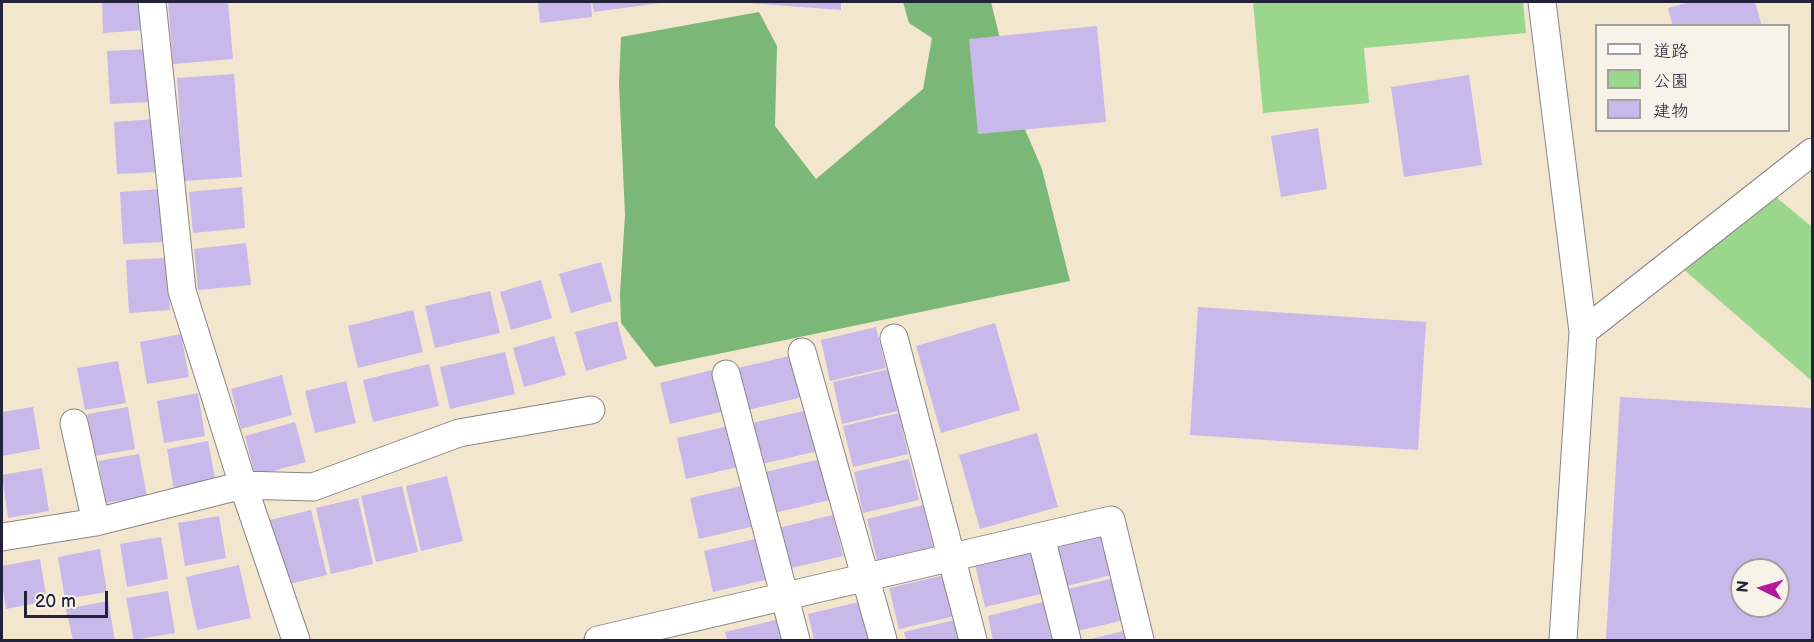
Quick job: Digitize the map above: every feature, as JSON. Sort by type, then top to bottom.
[{"type":"street","points":[[152,2],[182,291],[243,485],[296,640]]},
{"type":"street","points":[[1542,2],[1583,332],[1563,640]]},
{"type":"street","points":[[1583,332],[1812,152]]},
{"type":"street","points":[[894,338],[973,640]]},
{"type":"street","points":[[802,352],[883,640]]},
{"type":"street","points":[[726,374],[796,640]]},
{"type":"street","points":[[2,537],[96,522],[243,485],[313,487],[459,433],[591,410]]},
{"type":"street","points":[[74,423],[96,522]]},
{"type":"street","points":[[598,640],[1110,520],[1140,640]]},
{"type":"street","points":[[1041,537],[1067,640]]},
{"type":"green space","points":[[903,2],[991,2],[1018,113],[1042,169],[1070,281],[655,367],[621,323],[620,294],[625,215],[619,83],[621,37],[759,12],[777,46],[775,126],[816,179],[923,89],[932,38],[909,23]]},
{"type":"green space","points":[[1253,2],[1523,2],[1526,33],[1364,48],[1369,103],[1263,113]]},
{"type":"green space","points":[[1776,197],[1812,227],[1812,381],[1682,268]]},
{"type":"building","points":[[102,2],[143,2],[144,30],[103,33]]},
{"type":"building","points":[[168,2],[228,2],[233,59],[173,64]]},
{"type":"building","points":[[538,2],[591,2],[592,17],[540,23]]},
{"type":"building","points":[[592,2],[660,2],[661,3],[594,12]]},
{"type":"building","points":[[841,2],[841,10],[748,3]]},
{"type":"building","points":[[1690,2],[1755,2],[1761,24],[1672,24],[1668,8]]},
{"type":"building","points":[[1097,26],[1106,122],[978,134],[969,39]]},
{"type":"building","points":[[148,49],[151,102],[110,104],[107,51]]},
{"type":"building","points":[[234,74],[242,177],[184,181],[177,78]]},
{"type":"building","points":[[1469,75],[1482,165],[1404,177],[1391,87]]},
{"type":"building","points":[[155,119],[158,172],[117,174],[114,122]]},
{"type":"building","points":[[1318,128],[1327,189],[1281,197],[1271,136]]},
{"type":"building","points":[[242,187],[245,228],[193,233],[189,192]]},
{"type":"building","points":[[161,189],[164,242],[123,244],[120,192]]},
{"type":"building","points":[[246,243],[251,285],[198,290],[194,249]]},
{"type":"building","points":[[167,258],[170,310],[129,313],[126,260]]},
{"type":"building","points":[[601,262],[612,301],[571,313],[559,274]]},
{"type":"building","points":[[541,280],[552,318],[511,330],[500,292]]},
{"type":"building","points":[[490,291],[500,333],[435,348],[425,306]]},
{"type":"building","points":[[1198,307],[1426,322],[1418,450],[1190,435]]},
{"type":"building","points":[[413,310],[423,352],[358,368],[348,326]]},
{"type":"building","points":[[617,321],[627,359],[586,371],[575,332]]},
{"type":"building","points":[[995,323],[1020,410],[941,433],[916,346]]},
{"type":"building","points":[[876,327],[886,368],[830,381],[821,340]]},
{"type":"building","points":[[181,334],[189,377],[147,384],[140,342]]},
{"type":"building","points":[[554,336],[566,375],[524,387],[513,348]]},
{"type":"building","points":[[505,352],[515,394],[450,409],[440,367]]},
{"type":"building","points":[[794,355],[803,397],[748,410],[738,368]]},
{"type":"building","points":[[118,361],[126,403],[85,410],[77,368]]},
{"type":"building","points":[[429,364],[439,406],[373,422],[363,380]]},
{"type":"building","points":[[716,369],[725,411],[670,424],[660,383]]},
{"type":"building","points":[[889,369],[898,411],[842,424],[833,382]]},
{"type":"building","points":[[282,375],[292,415],[241,429],[231,389]]},
{"type":"building","points":[[346,381],[356,423],[315,433],[305,391]]},
{"type":"building","points":[[198,393],[205,436],[164,443],[157,401]]},
{"type":"building","points":[[1620,397],[1812,408],[1812,640],[1606,640]]},
{"type":"building","points":[[33,407],[40,449],[2,456],[2,412]]},
{"type":"building","points":[[128,407],[135,449],[94,456],[87,414]]},
{"type":"building","points":[[808,410],[818,451],[762,464],[752,423]]},
{"type":"building","points":[[899,413],[908,454],[853,467],[843,426]]},
{"type":"building","points":[[295,422],[306,462],[255,476],[245,436]]},
{"type":"building","points":[[733,425],[742,466],[686,479],[677,438]]},
{"type":"building","points":[[1037,433],[1058,507],[980,529],[959,455]]},
{"type":"building","points":[[208,441],[216,483],[174,491],[167,449]]},
{"type":"building","points":[[139,454],[147,496],[106,503],[98,461]]},
{"type":"building","points":[[821,459],[830,500],[774,513],[765,472]]},
{"type":"building","points":[[909,459],[919,500],[863,513],[854,472]]},
{"type":"building","points":[[42,468],[49,511],[8,518],[2,475]]},
{"type":"building","points":[[447,476],[463,541],[421,551],[406,486]]},
{"type":"building","points":[[746,485],[755,526],[699,539],[690,498]]},
{"type":"building","points":[[402,486],[418,552],[376,562],[361,496]]},
{"type":"building","points":[[358,498],[373,564],[331,574],[316,508]]},
{"type":"building","points":[[923,505],[933,547],[877,560],[867,519]]},
{"type":"building","points":[[311,510],[327,575],[285,585],[270,520]]},
{"type":"building","points":[[833,515],[843,556],[787,569],[778,528]]},
{"type":"building","points":[[219,516],[226,558],[185,566],[178,523]]},
{"type":"building","points":[[1105,533],[1115,574],[1059,588],[1050,546]]},
{"type":"building","points":[[161,537],[168,579],[127,587],[120,544]]},
{"type":"building","points":[[759,538],[769,579],[713,592],[704,551]]},
{"type":"building","points":[[100,549],[107,592],[65,599],[58,557]]},
{"type":"building","points":[[1031,553],[1041,594],[985,607],[975,565]]},
{"type":"building","points":[[40,559],[47,601],[6,609],[2,566]]},
{"type":"building","points":[[239,565],[251,618],[197,630],[186,577]]},
{"type":"building","points":[[945,575],[955,616],[899,629],[889,588]]},
{"type":"building","points":[[1119,577],[1129,619],[1073,632],[1063,590]]},
{"type":"building","points":[[168,591],[175,633],[134,640],[126,598]]},
{"type":"building","points":[[108,601],[115,640],[73,640],[66,609]]},
{"type":"building","points":[[863,601],[872,640],[814,640],[808,614]]},
{"type":"building","points":[[1043,602],[1052,640],[993,640],[988,616]]},
{"type":"building","points":[[780,619],[785,640],[727,640],[725,632]]},
{"type":"building","points":[[959,619],[964,640],[906,640],[904,632]]},
{"type":"building","points":[[1131,629],[1134,640],[1087,640]]}]
